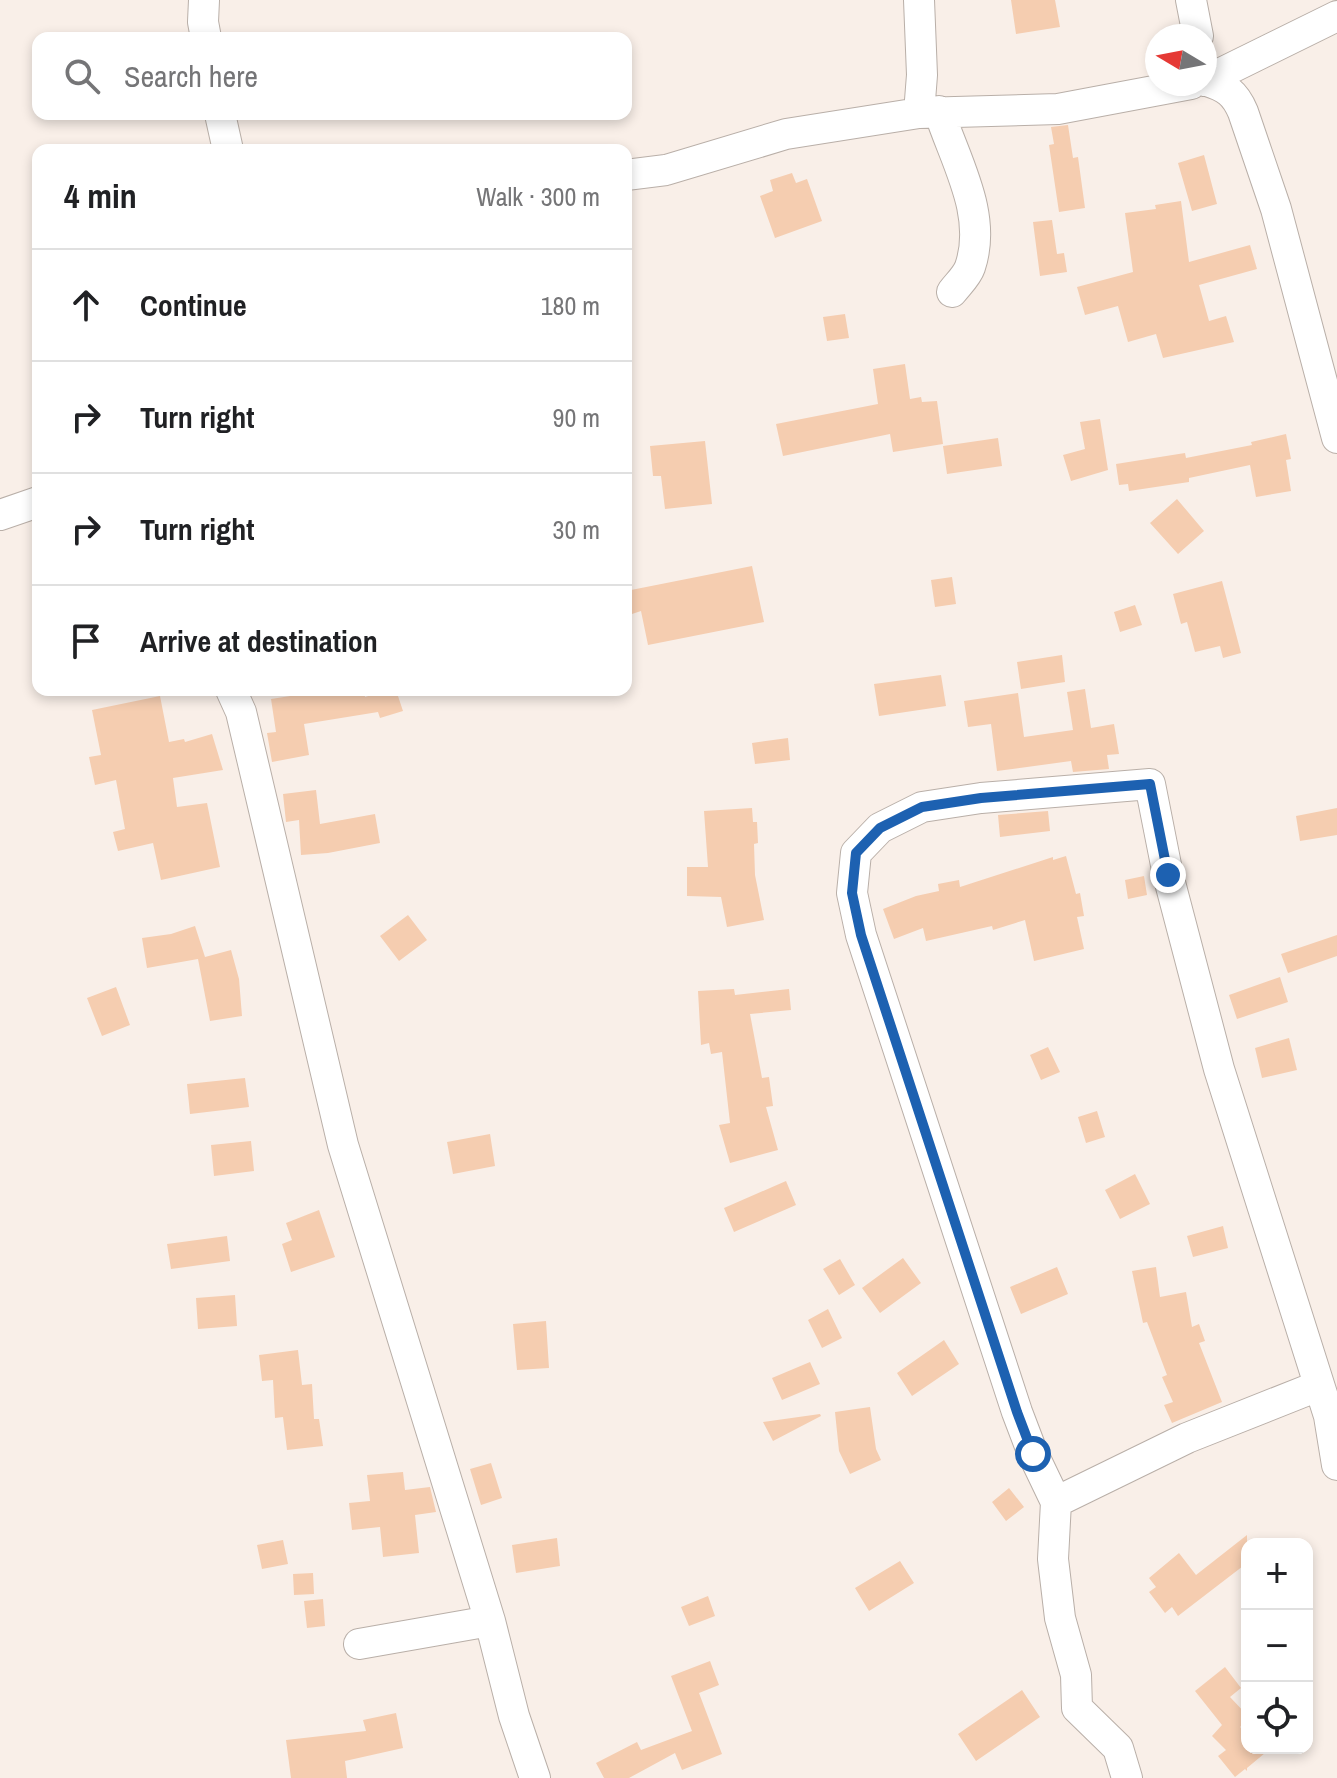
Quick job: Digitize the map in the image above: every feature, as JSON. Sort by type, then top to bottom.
[{"type":"street","points":[[204,0],[205,32]]},
{"type":"street","points":[[919,0],[922,75],[929,112],[975,213],[976,241],[969,270],[952,292]]},
{"type":"street","points":[[1191,0],[1196,24]]},
{"type":"street","points":[[1217,72],[1337,16]]},
{"type":"street","points":[[1217,84],[1226,87],[1238,99],[1276,209],[1337,438]]},
{"type":"street","points":[[632,174],[666,170],[786,134],[929,112],[1058,109],[1145,91]]},
{"type":"street","points":[[221,120],[227,144]]},
{"type":"street","points":[[0,515],[32,504]]},
{"type":"street","points":[[234,696],[241,712],[343,1145],[490,1621],[514,1716],[535,1778]]},
{"type":"street","points":[[1127,1778],[1118,1748],[1077,1708],[1076,1675],[1060,1618],[1053,1559],[1056,1502],[1017,1412],[861,935],[852,893],[856,853],[880,828],[922,807],[981,798],[1150,784],[1168,875],[1219,1069],[1329,1416],[1337,1465]]},
{"type":"street","points":[[1056,1502],[1187,1438],[1318,1386]]},
{"type":"street","points":[[359,1644],[490,1621]]},
{"type":"building","points":[[1011,0],[1055,0],[1060,27],[1016,34]]},
{"type":"building","points":[[1068,125],[1073,158],[1078,157],[1085,208],[1059,212],[1049,145],[1054,144],[1051,127]]},
{"type":"building","points":[[1204,155],[1217,204],[1192,211],[1178,163]]},
{"type":"building","points":[[792,173],[796,183],[807,179],[822,221],[775,238],[760,196],[773,191],[770,180]]},
{"type":"building","points":[[1181,201],[1189,262],[1250,245],[1257,269],[1199,285],[1209,321],[1226,316],[1234,342],[1163,358],[1156,334],[1128,342],[1118,306],[1085,315],[1077,287],[1133,272],[1125,213],[1156,209],[1155,205]]},
{"type":"building","points":[[1052,220],[1057,254],[1064,253],[1067,272],[1040,276],[1033,222]]},
{"type":"building","points":[[845,314],[849,338],[827,341],[823,317]]},
{"type":"building","points":[[905,364],[910,399],[921,397],[922,402],[937,401],[943,444],[893,452],[890,434],[783,456],[776,424],[878,404],[873,369]]},
{"type":"building","points":[[1100,419],[1108,470],[1071,481],[1063,455],[1085,449],[1080,422]]},
{"type":"building","points":[[1286,434],[1291,459],[1286,460],[1291,491],[1256,497],[1250,465],[1189,478],[1189,482],[1129,491],[1128,484],[1119,485],[1116,464],[1185,453],[1186,458],[1252,445],[1251,442]]},
{"type":"building","points":[[998,438],[1002,466],[947,474],[943,446]]},
{"type":"building","points":[[705,441],[712,504],[665,509],[661,476],[653,476],[650,446]]},
{"type":"building","points":[[1177,499],[1204,531],[1178,554],[1150,523]]},
{"type":"building","points":[[752,566],[764,622],[648,645],[641,611],[632,614],[632,590]]},
{"type":"building","points":[[952,577],[956,604],[935,607],[931,580]]},
{"type":"building","points":[[1222,581],[1241,653],[1223,658],[1220,646],[1195,652],[1187,622],[1181,624],[1173,594]]},
{"type":"building","points":[[1135,605],[1142,625],[1120,632],[1114,612]]},
{"type":"building","points":[[1062,655],[1065,682],[1021,689],[1017,662]]},
{"type":"building","points":[[941,675],[946,706],[879,716],[874,684]]},
{"type":"building","points":[[1085,689],[1091,728],[1114,724],[1119,754],[1107,755],[1109,769],[1073,772],[1071,761],[997,771],[991,724],[968,727],[964,701],[1018,693],[1024,737],[1073,730],[1067,692]]},
{"type":"building","points":[[160,696],[169,742],[184,739],[185,742],[212,734],[223,770],[173,778],[177,807],[207,803],[220,867],[161,880],[153,843],[118,851],[113,832],[125,829],[116,780],[95,785],[89,757],[101,755],[92,710]]},
{"type":"building","points":[[290,696],[398,696],[403,711],[380,718],[378,712],[304,724],[309,755],[272,762],[267,733],[276,732],[271,699]]},
{"type":"building","points":[[788,738],[790,760],[755,764],[752,743]]},
{"type":"building","points":[[316,790],[320,824],[375,814],[380,843],[301,855],[299,820],[286,822],[283,794]]},
{"type":"building","points":[[752,808],[753,822],[757,822],[758,843],[754,844],[755,875],[764,920],[727,927],[721,897],[687,896],[687,867],[708,867],[704,811]]},
{"type":"building","points":[[1337,808],[1337,835],[1300,841],[1296,816]]},
{"type":"building","points":[[1048,811],[1050,831],[1000,837],[998,815]]},
{"type":"building","points":[[1066,856],[1076,894],[1080,893],[1084,916],[1077,917],[1084,949],[1034,961],[1025,920],[993,930],[992,926],[926,941],[923,928],[894,939],[883,909],[939,891],[938,884],[959,880],[960,887],[1053,857],[1053,860]]},
{"type":"building","points":[[1144,876],[1147,895],[1128,899],[1125,880]]},
{"type":"building","points":[[408,915],[427,940],[399,961],[380,936]]},
{"type":"building","points":[[195,926],[205,957],[231,950],[239,979],[242,1016],[210,1021],[198,959],[147,968],[142,938],[171,934]]},
{"type":"building","points":[[1337,935],[1337,956],[1288,973],[1281,954]]},
{"type":"building","points":[[1280,977],[1288,1002],[1237,1019],[1229,995]]},
{"type":"building","points":[[116,987],[130,1025],[102,1036],[87,998]]},
{"type":"building","points":[[734,989],[735,995],[789,989],[791,1010],[750,1014],[762,1078],[769,1077],[773,1106],[766,1107],[778,1150],[730,1163],[719,1125],[730,1123],[722,1052],[711,1054],[709,1043],[701,1045],[698,991]]},
{"type":"building","points":[[1289,1038],[1297,1070],[1262,1078],[1255,1048]]},
{"type":"building","points":[[1048,1047],[1060,1072],[1041,1080],[1030,1055]]},
{"type":"building","points":[[245,1078],[249,1107],[190,1114],[187,1084]]},
{"type":"building","points":[[1097,1111],[1105,1137],[1086,1143],[1078,1117]]},
{"type":"building","points":[[490,1134],[495,1166],[453,1174],[447,1142]]},
{"type":"building","points":[[251,1141],[254,1171],[214,1176],[211,1145]]},
{"type":"building","points":[[1135,1174],[1150,1204],[1120,1219],[1105,1190]]},
{"type":"building","points":[[786,1181],[796,1205],[734,1232],[724,1208]]},
{"type":"building","points":[[319,1210],[335,1257],[291,1272],[282,1244],[292,1240],[286,1223]]},
{"type":"building","points":[[1223,1226],[1228,1248],[1193,1257],[1187,1236]]},
{"type":"building","points":[[227,1236],[230,1261],[171,1269],[167,1244]]},
{"type":"building","points":[[903,1258],[921,1283],[880,1313],[862,1288]]},
{"type":"building","points":[[840,1259],[855,1285],[839,1295],[823,1269]]},
{"type":"building","points":[[1057,1267],[1068,1294],[1021,1314],[1010,1287]]},
{"type":"building","points":[[1156,1267],[1160,1297],[1186,1292],[1192,1327],[1199,1324],[1205,1341],[1199,1343],[1222,1402],[1172,1423],[1164,1405],[1173,1402],[1162,1377],[1167,1375],[1147,1322],[1143,1323],[1132,1271]]},
{"type":"building","points":[[235,1295],[237,1326],[198,1329],[196,1298]]},
{"type":"building","points":[[828,1309],[842,1338],[822,1348],[808,1320]]},
{"type":"building","points":[[546,1321],[549,1368],[517,1370],[513,1324]]},
{"type":"building","points":[[944,1340],[959,1364],[912,1396],[897,1373]]},
{"type":"building","points":[[298,1350],[302,1385],[312,1384],[314,1419],[319,1419],[323,1446],[287,1450],[283,1417],[275,1418],[273,1380],[262,1381],[259,1355]]},
{"type":"building","points":[[810,1362],[820,1384],[782,1400],[772,1378]]},
{"type":"building","points":[[870,1407],[876,1449],[881,1460],[850,1474],[839,1451],[835,1412]]},
{"type":"building","points":[[820,1414],[773,1441],[763,1422]]},
{"type":"building","points":[[491,1463],[502,1498],[481,1505],[470,1469]]},
{"type":"building","points":[[403,1472],[405,1490],[430,1487],[436,1512],[415,1515],[419,1553],[383,1557],[380,1527],[352,1530],[349,1503],[370,1501],[367,1475]]},
{"type":"building","points":[[1009,1488],[1024,1507],[1006,1521],[992,1502]]},
{"type":"building","points":[[557,1538],[560,1566],[516,1573],[512,1545]]},
{"type":"building","points":[[283,1540],[288,1564],[262,1569],[257,1545]]},
{"type":"building","points":[[1241,1540],[1241,1568],[1178,1616],[1172,1607],[1165,1613],[1149,1592],[1156,1587],[1149,1578],[1179,1553],[1196,1575]]},
{"type":"building","points":[[900,1561],[914,1583],[869,1611],[855,1588]]},
{"type":"building","points":[[313,1573],[314,1594],[294,1595],[293,1574]]},
{"type":"building","points":[[708,1596],[715,1616],[689,1626],[681,1607]]},
{"type":"building","points":[[323,1599],[325,1626],[307,1628],[304,1601]]},
{"type":"building","points":[[710,1661],[719,1685],[699,1693],[722,1754],[682,1770],[675,1753],[629,1778],[604,1778],[596,1763],[637,1742],[641,1750],[692,1731],[671,1676]]},
{"type":"building","points":[[1225,1667],[1241,1688],[1230,1697],[1241,1709],[1241,1754],[1264,1754],[1247,1771],[1245,1769],[1235,1777],[1218,1756],[1226,1750],[1212,1736],[1222,1725],[1195,1691]]},
{"type":"building","points":[[1022,1690],[1040,1717],[976,1761],[958,1734]]},
{"type":"building","points":[[396,1713],[403,1748],[345,1761],[347,1778],[291,1778],[286,1740],[366,1731],[363,1720]]},
{"type":"route","points":[[1033,1454],[861,935],[852,893],[856,853],[880,828],[922,807],[981,798],[1150,784],[1168,875]]}]
